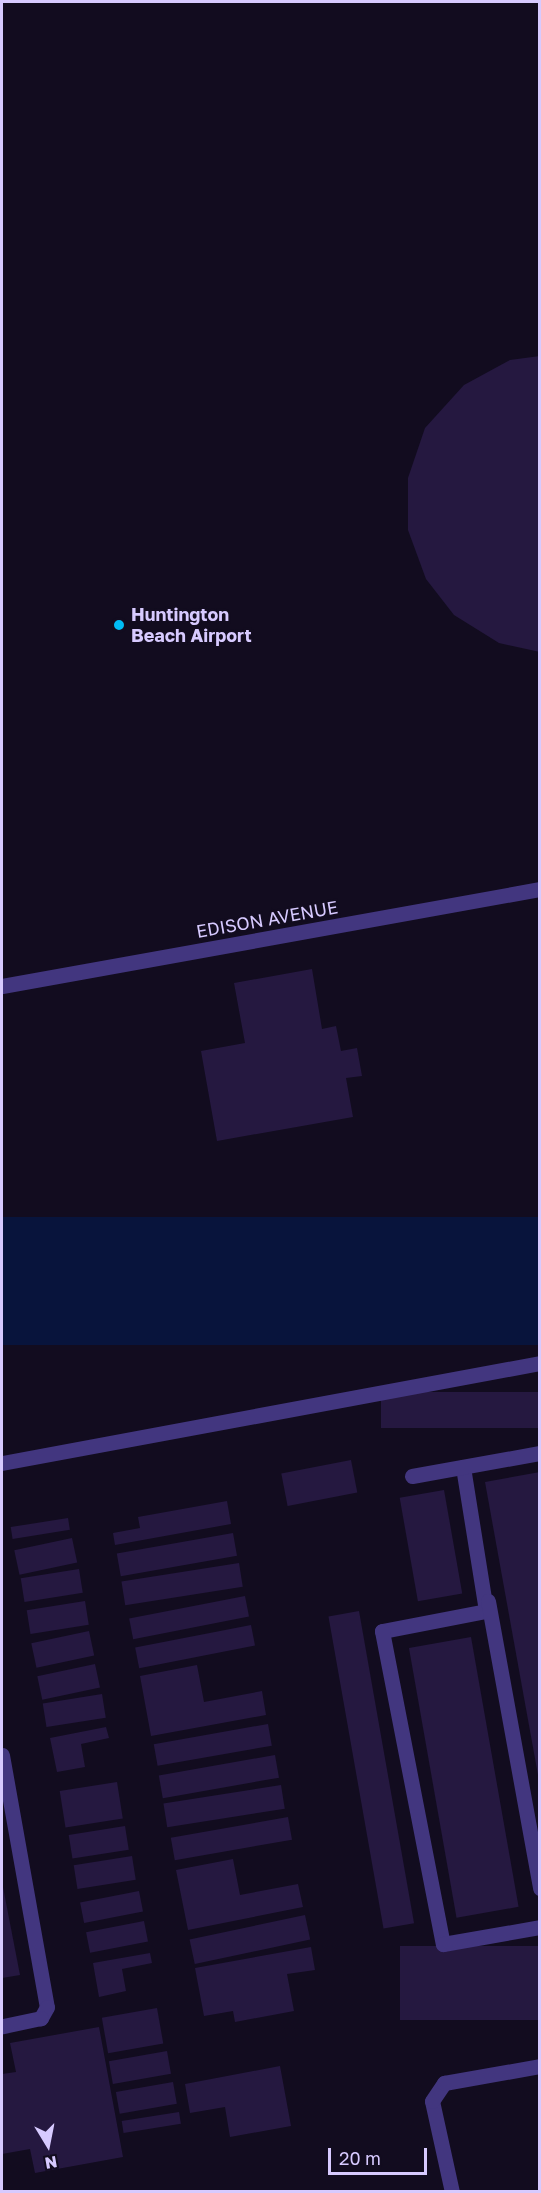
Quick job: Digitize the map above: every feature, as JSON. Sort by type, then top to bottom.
[{"type":"street","name":"EDISON AVENUE","points":[[2,986],[540,890]]},
{"type":"street","points":[[2,1463],[540,1363]]},
{"type":"street","points":[[412,1476],[540,1453]]},
{"type":"street","points":[[463,1467],[540,1887]]},
{"type":"street","points":[[463,1467],[486,1611],[382,1631],[443,1944],[540,1927]]},
{"type":"street","points":[[2,1755],[47,2007],[41,2018],[2,2026]]},
{"type":"street","points":[[452,2192],[432,2101],[444,2084],[540,2067]]},
{"type":"water","points":[[2,1217],[539,1217],[539,1345],[2,1345]]},
{"type":"building","points":[[540,356],[540,652],[499,643],[454,615],[426,579],[408,530],[408,478],[425,428],[464,385],[510,360]]},
{"type":"building","points":[[312,969],[322,1029],[336,1026],[341,1051],[357,1048],[362,1076],[346,1078],[353,1117],[217,1141],[201,1051],[245,1043],[234,983]]},
{"type":"building","points":[[381,1392],[540,1392],[540,1428],[381,1428]]},
{"type":"building","points":[[351,1460],[357,1492],[288,1506],[281,1474]]},
{"type":"building","points":[[540,1472],[540,1775],[538,1775],[485,1482]]},
{"type":"building","points":[[444,1490],[462,1593],[418,1601],[400,1498]]},
{"type":"building","points":[[227,1501],[231,1524],[115,1545],[113,1533],[140,1528],[138,1517]]},
{"type":"building","points":[[68,1518],[70,1530],[13,1539],[11,1527]]},
{"type":"building","points":[[233,1533],[237,1556],[121,1576],[117,1553]]},
{"type":"building","points":[[72,1538],[77,1562],[19,1575],[14,1550]]},
{"type":"building","points":[[239,1563],[243,1587],[125,1605],[121,1582]]},
{"type":"building","points":[[79,1569],[83,1593],[24,1602],[21,1578]]},
{"type":"building","points":[[245,1596],[249,1617],[133,1639],[129,1619]]},
{"type":"building","points":[[85,1601],[89,1625],[30,1634],[27,1610]]},
{"type":"building","points":[[359,1611],[414,1923],[384,1929],[328,1616]]},
{"type":"building","points":[[251,1625],[255,1646],[139,1668],[135,1648]]},
{"type":"building","points":[[89,1631],[94,1655],[36,1668],[31,1643]]},
{"type":"building","points":[[471,1637],[519,1907],[457,1918],[409,1648]]},
{"type":"building","points":[[95,1664],[100,1687],[42,1700],[37,1676]]},
{"type":"building","points":[[197,1665],[204,1702],[262,1691],[266,1715],[151,1736],[140,1676]]},
{"type":"building","points":[[102,1694],[106,1718],[46,1727],[43,1703]]},
{"type":"building","points":[[268,1724],[272,1746],[158,1766],[154,1744]]},
{"type":"building","points":[[106,1727],[109,1738],[81,1744],[85,1767],[57,1772],[50,1738]]},
{"type":"building","points":[[275,1755],[279,1778],[163,1798],[159,1775]]},
{"type":"building","points":[[117,1782],[123,1819],[66,1828],[60,1791]]},
{"type":"building","points":[[281,1785],[285,1809],[167,1827],[163,1804]]},
{"type":"building","points":[[288,1817],[292,1840],[175,1860],[171,1838]]},
{"type":"building","points":[[125,1826],[129,1850],[72,1859],[69,1835]]},
{"type":"building","points":[[132,1856],[136,1880],[77,1889],[74,1865]]},
{"type":"building","points":[[233,1859],[240,1895],[298,1884],[303,1907],[188,1930],[176,1870]]},
{"type":"building","points":[[2,1882],[20,1975],[2,1978]]},
{"type":"building","points":[[139,1891],[143,1912],[84,1923],[80,1902]]},
{"type":"building","points":[[305,1915],[310,1939],[195,1964],[190,1940]]},
{"type":"building","points":[[144,1921],[148,1942],[90,1953],[86,1932]]},
{"type":"building","points":[[400,1946],[540,1946],[540,2020],[400,2020]]},
{"type":"building","points":[[311,1947],[315,1970],[287,1974],[294,2011],[235,2022],[233,2011],[204,2016],[195,1968]]},
{"type":"building","points":[[150,1953],[152,1963],[122,1969],[126,1991],[99,1997],[93,1963]]},
{"type":"building","points":[[157,2008],[163,2043],[108,2053],[102,2018]]},
{"type":"building","points":[[99,2027],[123,2157],[35,2173],[30,2149],[2,2154],[2,2074],[16,2072],[10,2043]]},
{"type":"building","points":[[167,2051],[171,2074],[113,2084],[109,2061]]},
{"type":"building","points":[[280,2066],[291,2126],[230,2137],[225,2107],[190,2113],[185,2084]]},
{"type":"building","points":[[173,2082],[177,2104],[120,2114],[116,2092]]},
{"type":"building","points":[[179,2112],[181,2124],[124,2133],[122,2121]]},
{"type":"place","name":"Huntington Beach Airport","points":[[119,625]]}]
